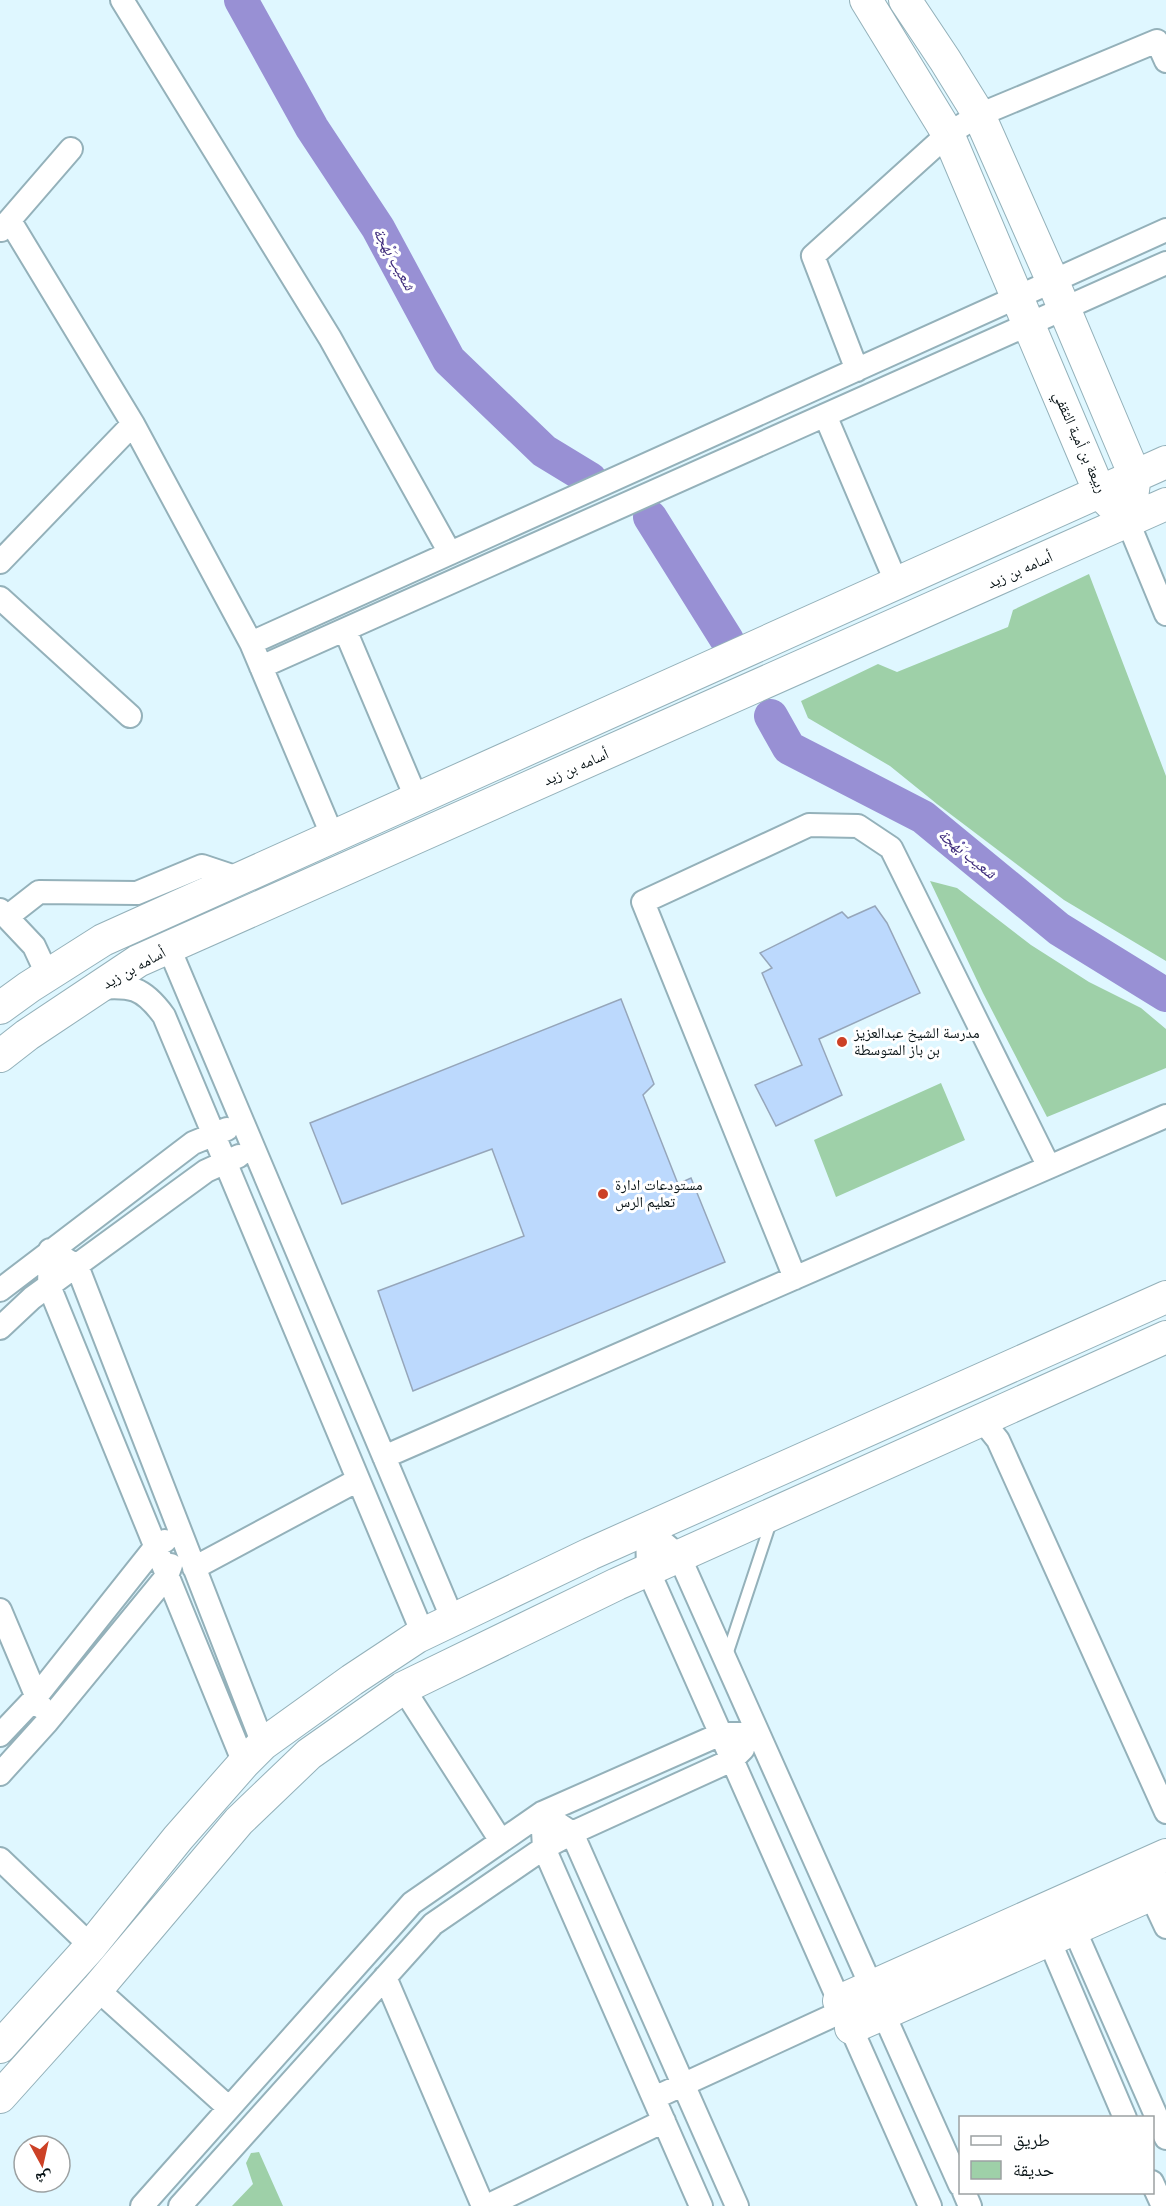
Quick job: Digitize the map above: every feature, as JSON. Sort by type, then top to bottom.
[{"type":"street","points":[[122,0],[330,338],[450,553]]},
{"type":"street","name":"ربيعة بن أمية الثقفي","points":[[866,0],[948,134],[1100,493],[1128,522]]},
{"type":"street","points":[[905,0],[979,115],[1135,476],[1128,522],[1166,614]]},
{"type":"street","points":[[857,370],[813,256],[948,134],[979,115],[1157,41],[1165,58]]},
{"type":"street","points":[[71,149],[5,226],[133,423],[251,643],[333,837]]},
{"type":"street","points":[[261,668],[825,415],[1023,311],[1058,295],[1166,230]]},
{"type":"street","points":[[1058,295],[1166,263]]},
{"type":"street","points":[[251,643],[857,370],[1023,311]]},
{"type":"street","points":[[825,415],[897,584]]},
{"type":"street","points":[[0,562],[133,423]]},
{"type":"street","points":[[0,1008],[103,940],[1166,462]]},
{"type":"street","name":"أسامه بن زيد","points":[[0,1056],[27,1035],[138,962],[1166,504]]},
{"type":"street","points":[[0,598],[130,716]]},
{"type":"street","points":[[345,630],[417,800]]},
{"type":"street","points":[[795,1278],[644,902],[809,825],[858,826],[891,848],[1049,1167]]},
{"type":"street","points":[[48,976],[34,946],[4,914],[39,892],[137,893],[202,866],[241,879]]},
{"type":"street","points":[[169,948],[453,1620]]},
{"type":"street","points":[[97,988],[123,986],[150,997],[164,1016],[423,1634]]},
{"type":"street","points":[[384,1457],[1166,1116]]},
{"type":"street","points":[[0,1290],[193,1143],[243,1122]]},
{"type":"street","points":[[0,1328],[32,1298],[206,1171],[254,1149]]},
{"type":"street","points":[[50,1250],[76,1266],[194,1568],[254,1754]]},
{"type":"street","points":[[50,1250],[49,1286],[168,1576],[254,1754]]},
{"type":"street","points":[[0,2047],[91,1946],[178,1838],[254,1754],[352,1680],[423,1634],[646,1529],[1166,1297]]},
{"type":"street","points":[[0,2097],[97,1989],[239,1821],[309,1754],[403,1688],[678,1556],[1166,1337]]},
{"type":"street","points":[[982,1420],[998,1440],[1166,1812]]},
{"type":"street","points":[[194,1568],[358,1480]]},
{"type":"street","points":[[646,1529],[678,1556],[959,2183]]},
{"type":"street","points":[[646,1529],[648,1570],[930,2206]]},
{"type":"street","points":[[0,1735],[36,1697],[156,1546],[180,1532]]},
{"type":"street","points":[[0,1774],[47,1722],[168,1576],[180,1532]]},
{"type":"street","points":[[0,1610],[47,1722]]},
{"type":"street","points":[[403,1688],[501,1841]]},
{"type":"street","points":[[142,2206],[412,1903],[542,1813],[721,1734],[757,1734]]},
{"type":"street","points":[[180,2206],[433,1924],[544,1848],[732,1760],[757,1734]]},
{"type":"street","points":[[542,1813],[572,1833],[737,2206]]},
{"type":"street","points":[[542,1813],[544,1848],[701,2206]]},
{"type":"street","points":[[878,2000],[1166,1855]]},
{"type":"street","points":[[0,1859],[91,1946]]},
{"type":"street","points":[[654,2098],[844,2013],[1061,1935],[1159,1892],[1166,1927]]},
{"type":"street","points":[[1061,1935],[1124,2116]]},
{"type":"street","points":[[1061,1935],[1166,2138]]},
{"type":"street","points":[[385,1977],[485,2206],[664,2121]]},
{"type":"street","points":[[97,1989],[229,2108]]},
{"type":"street","points":[[1154,2186],[1163,2206]]},
{"type":"lane","points":[[725,1661],[774,1513]]},
{"type":"green space","points":[[1089,574],[1166,776],[1166,961],[1064,900],[890,766],[808,718],[801,701],[878,664],[897,672],[1008,627],[1013,610]]},
{"type":"green space","points":[[930,881],[957,888],[1031,945],[1089,982],[1141,1008],[1166,1029],[1166,1068],[1047,1117],[983,993]]},
{"type":"green space","points":[[941,1083],[965,1140],[836,1197],[814,1140]]},
{"type":"green space","points":[[259,2152],[283,2206],[232,2206],[253,2184],[246,2163],[251,2153]]},
{"type":"building","points":[[875,906],[887,923],[920,993],[819,1039],[842,1095],[776,1126],[755,1085],[802,1065],[762,973],[772,968],[760,953],[842,912],[848,918]]},
{"type":"building","name":"مستودعات ادارة تعليم الرس","points":[[621,999],[654,1084],[643,1095],[678,1184],[691,1178],[725,1262],[413,1391],[378,1291],[524,1236],[492,1149],[342,1204],[310,1123]]},
{"type":"waterway","name":"شعيب بَهْجة","points":[[241,0],[312,128],[378,228],[449,360],[544,451],[590,479]]},
{"type":"waterway","name":"شعيب بَهْجة","points":[[650,517],[727,640]]},
{"type":"waterway","name":"شعيب بَهْجة","points":[[771,716],[789,748],[923,817],[1059,929],[1166,995]]},
{"type":"place","name":"مدرسة الشيخ عبدالعزيز بن باز المتوسطة","points":[[842,1042]]},
{"type":"place","name":"مستودعات ادارة تعليم الرس","points":[[603,1194]]}]
